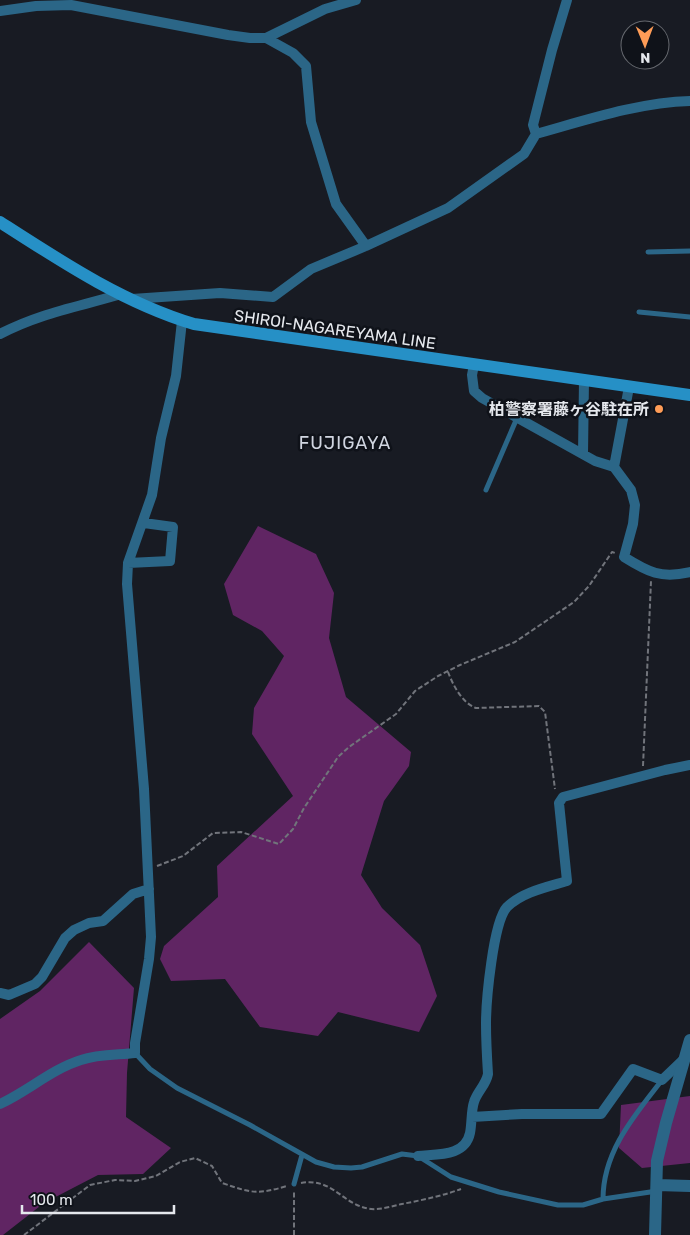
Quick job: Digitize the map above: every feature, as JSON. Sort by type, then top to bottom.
[{"type":"main road","name":"SHIROI-NAGAREYAMA LINE","points":[[0,222],[82,273],[126,297],[182,321],[209,328],[690,396]]},
{"type":"street","points":[[0,12],[7,9],[36,6],[71,5],[228,35],[266,38],[325,9],[356,0]]},
{"type":"street","points":[[536,134],[533,126],[567,0]]},
{"type":"street","points":[[266,38],[293,53],[306,66],[311,122],[336,204],[366,246]]},
{"type":"street","points":[[0,334],[44,314],[126,297],[220,293],[273,297],[311,269],[448,208],[524,154],[536,134],[619,113],[671,102],[690,101]]},
{"type":"street","points":[[0,1104],[58,1070],[82,1060],[135,1054],[151,937],[148,870],[127,584],[128,563],[144,523],[152,495],[161,438],[176,376],[182,321]]},
{"type":"street","points":[[474,366],[472,376],[474,391],[482,398],[595,461],[614,467],[631,490],[635,505],[633,524],[624,557],[651,572],[676,575],[690,572]]},
{"type":"street","points":[[583,454],[584,380]]},
{"type":"street","points":[[614,467],[629,387]]},
{"type":"street","points":[[128,563],[170,562],[173,527],[144,523]]},
{"type":"street","points":[[418,1156],[453,1153],[463,1147],[469,1136],[474,1101],[486,1082],[488,1074],[486,1024],[488,996],[500,918],[508,907],[528,893],[567,881],[559,803],[563,797],[690,765]]},
{"type":"street","points":[[0,993],[9,995],[35,984],[42,977],[65,938],[74,930],[103,921],[133,894],[149,889]]},
{"type":"street","points":[[656,1235],[657,1161],[690,1040]]},
{"type":"street","points":[[472,1117],[522,1114],[601,1114],[633,1069],[662,1080],[685,1057]]},
{"type":"street","points":[[657,1188],[690,1186]]},
{"type":"lane","points":[[648,252],[690,251]]},
{"type":"lane","points":[[638,312],[690,317]]},
{"type":"lane","points":[[486,490],[516,418]]},
{"type":"lane","points":[[135,1054],[150,1069],[177,1088],[250,1125],[302,1155],[316,1162],[334,1167],[362,1167],[402,1154],[418,1156],[451,1177],[499,1192],[558,1205],[583,1205],[657,1188]]},
{"type":"lane","points":[[603,1199],[603,1187],[617,1142],[623,1130],[662,1080]]},
{"type":"lane","points":[[294,1184],[302,1155]]},
{"type":"path","points":[[148,870],[183,856],[213,833],[241,832],[279,844],[292,829],[338,757],[396,714],[415,691],[448,672],[516,642],[541,626],[574,602],[589,586],[612,552],[624,557]]},
{"type":"path","points":[[643,776],[651,572]]},
{"type":"path","points":[[448,672],[453,684],[469,705],[476,708],[540,706],[545,712],[556,794],[561,800]]},
{"type":"path","points":[[24,1235],[90,1185],[115,1180],[135,1180],[156,1176],[180,1162],[196,1158],[212,1166],[222,1183],[251,1193],[267,1192],[294,1184],[318,1182],[338,1191],[352,1203],[373,1210],[438,1197],[462,1188],[455,1185]]},
{"type":"path","points":[[294,1184],[294,1234]]},
{"type":"shaded area","points":[[258,526],[316,554],[334,593],[329,638],[346,697],[411,752],[409,766],[384,801],[361,875],[382,908],[420,945],[437,996],[419,1032],[338,1012],[318,1036],[260,1027],[225,979],[171,981],[160,959],[164,946],[218,897],[217,866],[293,796],[252,734],[254,708],[284,656],[262,631],[233,615],[224,584]]},
{"type":"shaded area","points":[[89,942],[134,988],[127,1073],[126,1117],[171,1148],[143,1174],[98,1175],[44,1203],[3,1235],[0,1235],[0,1019],[40,991]]},
{"type":"shaded area","points":[[690,1096],[690,1163],[642,1168],[619,1148],[621,1105]]},
{"type":"place","name":"柏警察署藤ヶ谷駐在所","points":[[659,409]]},
{"type":"district","name":"FUJIGAYA","points":[[345,443]]}]
